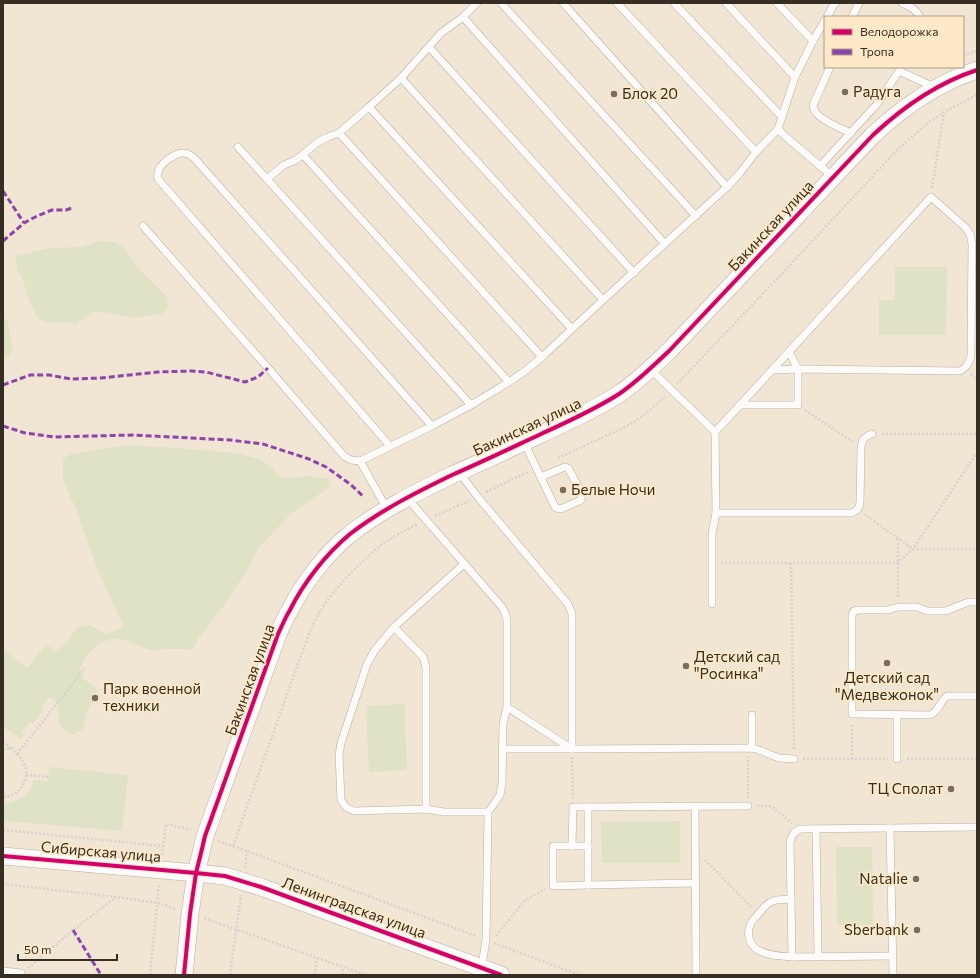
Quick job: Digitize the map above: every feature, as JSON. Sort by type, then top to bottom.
[{"type":"street","name":"Бакинская улица","points":[[184,975],[196,873],[206,836],[278,634],[302,588],[331,552],[370,520],[406,498],[601,405],[635,382],[669,351],[855,153],[887,122],[904,108],[936,88],[977,70]]},
{"type":"street","name":"Сибирская улица","points":[[3,856],[196,873]]},
{"type":"street","name":"Ленинградская улица","points":[[196,873],[225,876],[261,887],[500,975]]},
{"type":"lane","points":[[267,179],[284,165],[296,160],[318,142],[339,133],[401,78],[441,33],[463,17],[477,3]]},
{"type":"lane","points":[[501,3],[696,216]]},
{"type":"lane","points":[[562,3],[727,187]]},
{"type":"lane","points":[[617,3],[756,152]]},
{"type":"lane","points":[[674,3],[782,117]]},
{"type":"lane","points":[[726,3],[795,77]]},
{"type":"lane","points":[[777,3],[813,41]]},
{"type":"lane","points":[[852,16],[859,3]]},
{"type":"lane","points":[[902,3],[913,8],[920,16]]},
{"type":"lane","points":[[827,16],[833,4]]},
{"type":"lane","points":[[463,17],[665,244]]},
{"type":"lane","points":[[143,226],[344,456],[351,460],[360,461],[471,405],[525,371],[727,187],[740,174],[756,152],[778,129],[795,77],[824,22]]},
{"type":"lane","points":[[429,47],[634,273]]},
{"type":"lane","points":[[830,68],[813,108],[821,118],[851,133]]},
{"type":"lane","points":[[820,166],[877,104],[900,69],[936,88]]},
{"type":"lane","points":[[401,78],[603,300]]},
{"type":"lane","points":[[369,107],[572,329]]},
{"type":"lane","points":[[778,129],[833,177]]},
{"type":"lane","points":[[339,133],[542,357]]},
{"type":"lane","points":[[238,147],[471,405]]},
{"type":"lane","points":[[390,446],[158,179],[160,167],[172,156],[183,152],[189,154],[195,159],[432,426]]},
{"type":"lane","points":[[302,155],[509,382]]},
{"type":"lane","points":[[712,604],[712,534],[716,512],[715,432],[931,197],[966,228],[970,234],[972,252],[971,356],[970,363],[965,368],[960,371],[772,370]]},
{"type":"lane","points":[[740,405],[798,405],[798,369],[789,352]]},
{"type":"lane","points":[[650,369],[715,432]]},
{"type":"lane","points":[[716,512],[852,513],[858,509],[860,502],[862,441],[866,436],[872,434]]},
{"type":"lane","points":[[524,442],[540,477],[556,508],[561,509],[581,500],[582,493],[568,468],[565,467],[540,477]]},
{"type":"lane","points":[[360,461],[387,509]]},
{"type":"lane","points":[[458,472],[568,604],[572,614],[572,749]]},
{"type":"lane","points":[[406,498],[502,607],[505,613],[507,707],[504,723],[502,784],[500,795],[488,812],[488,941],[481,968]]},
{"type":"lane","points":[[464,564],[394,627],[375,650],[367,664],[341,743],[341,800],[344,806],[349,810],[354,811],[426,810],[444,812],[488,812]]},
{"type":"lane","points":[[977,602],[968,602],[946,611],[927,611],[918,607],[898,607],[888,610],[854,611],[852,615],[852,714],[930,715],[934,714],[944,698],[947,696],[977,696]]},
{"type":"lane","points":[[394,627],[423,657],[426,667],[426,810]]},
{"type":"lane","points":[[507,707],[572,749]]},
{"type":"lane","points":[[897,759],[898,714]]},
{"type":"lane","points":[[750,748],[752,715]]},
{"type":"lane","points":[[503,749],[750,748],[779,758],[794,759]]},
{"type":"lane","points":[[572,846],[572,807],[748,806]]},
{"type":"lane","points":[[588,807],[588,885]]},
{"type":"lane","points":[[695,807],[696,975]]},
{"type":"lane","points":[[792,957],[790,842],[792,836],[800,829],[977,827]]},
{"type":"lane","points":[[890,828],[893,975]]},
{"type":"lane","points":[[816,829],[818,956]]},
{"type":"lane","points":[[588,846],[553,846],[553,886],[695,883]]},
{"type":"lane","points":[[791,899],[773,901],[766,905],[751,923],[749,931],[751,944],[757,950],[776,956],[792,957],[892,956]]},
{"type":"lane","points":[[3,971],[21,974]]},
{"type":"path","points":[[964,55],[977,51]]},
{"type":"path","points":[[558,458],[624,428],[648,412],[672,390],[896,150],[928,123],[944,112],[977,95]]},
{"type":"path","points":[[931,197],[944,112]]},
{"type":"path","points":[[798,405],[861,448]]},
{"type":"path","points":[[872,434],[977,434]]},
{"type":"path","points":[[712,563],[897,563],[912,548],[976,454]]},
{"type":"path","points":[[233,846],[311,629],[319,613],[330,597],[370,555],[387,541],[425,520],[536,468]]},
{"type":"path","points":[[858,509],[912,548],[977,549]]},
{"type":"path","points":[[898,538],[898,607]]},
{"type":"path","points":[[791,563],[794,759],[977,759]]},
{"type":"path","points":[[17,754],[85,668]]},
{"type":"path","points":[[852,714],[852,759]]},
{"type":"path","points":[[3,742],[17,754],[26,768],[24,783],[20,790],[7,797],[3,797]]},
{"type":"path","points":[[750,748],[748,806],[770,806],[800,829]]},
{"type":"path","points":[[3,749],[12,749]]},
{"type":"path","points":[[572,749],[572,807]]},
{"type":"path","points":[[26,775],[49,777]]},
{"type":"path","points":[[150,975],[166,824],[183,828],[248,851],[579,975]]},
{"type":"path","points":[[3,830],[163,846]]},
{"type":"path","points":[[695,858],[704,859],[758,914]]},
{"type":"path","points":[[3,884],[158,903],[366,975]]},
{"type":"path","points":[[488,941],[524,901],[553,886]]},
{"type":"path","points":[[21,974],[73,930],[116,897]]},
{"type":"path","points":[[230,975],[236,930]]},
{"type":"path","points":[[315,975],[317,958]]},
{"type":"path","points":[[342,975],[343,967]]},
{"type":"green space","points":[[100,241],[115,242],[123,247],[138,268],[167,297],[168,306],[164,313],[132,318],[105,312],[93,312],[76,324],[60,322],[46,323],[37,317],[17,269],[16,256],[50,248],[81,247]]},
{"type":"green space","points":[[895,267],[947,267],[946,335],[879,335],[879,300],[895,300]]},
{"type":"green space","points":[[3,314],[8,324],[13,351],[9,356],[3,356]]},
{"type":"green space","points":[[126,445],[235,453],[262,460],[283,478],[309,476],[329,479],[331,486],[292,513],[259,547],[247,570],[225,604],[197,640],[193,650],[166,649],[155,651],[143,648],[137,644],[132,644],[127,640],[114,639],[100,642],[86,656],[80,670],[84,679],[96,688],[97,692],[87,712],[83,729],[73,735],[64,731],[59,722],[58,706],[53,698],[52,699],[49,697],[41,707],[44,710],[32,724],[30,722],[21,733],[24,736],[21,739],[3,727],[3,650],[28,668],[46,644],[56,651],[67,641],[78,627],[89,625],[106,634],[124,627],[98,571],[76,509],[63,480],[63,459],[71,454]]},
{"type":"green space","points":[[404,704],[407,770],[369,772],[366,706]]},
{"type":"green space","points":[[50,767],[128,775],[122,831],[3,821],[3,804],[24,797],[32,788],[33,780],[48,781]]},
{"type":"green space","points":[[680,821],[680,863],[602,863],[601,822]]},
{"type":"green space","points":[[836,847],[872,847],[873,925],[837,925]]},
{"type":"marked path","points":[[3,191],[24,223]]},
{"type":"marked path","points":[[3,241],[24,223],[37,216],[52,210],[66,210],[72,208]]},
{"type":"marked path","points":[[3,385],[30,375],[49,375],[71,379],[191,371],[206,372],[245,382],[258,377],[268,368]]},
{"type":"marked path","points":[[3,426],[25,433],[54,437],[133,435],[230,440],[263,444],[309,459],[326,467],[350,484],[364,497]]},
{"type":"marked path","points":[[73,930],[101,975]]},
{"type":"cycle path","points":[[184,975],[196,873],[205,836],[278,634],[302,589],[324,559],[350,534],[374,517],[400,502],[452,475],[580,416],[610,400],[626,389],[645,374],[669,351],[884,125],[934,89],[962,75],[977,70]]},
{"type":"cycle path","points":[[3,856],[225,876],[261,887],[501,975]]},
{"type":"place","name":"Радуга","points":[[845,92]]},
{"type":"place","name":"Блок 20","points":[[614,94]]},
{"type":"place","name":"Белые Ночи","points":[[563,490]]},
{"type":"place","name":"Детский сад \"Медвежонок\"","points":[[887,663]]},
{"type":"place","name":"Детский сад \"Росинка\"","points":[[686,666]]},
{"type":"place","name":"Парк военной техники","points":[[95,698]]},
{"type":"place","name":"ТЦ Сполат","points":[[951,789]]},
{"type":"place","name":"Natalie","points":[[916,879]]},
{"type":"place","name":"Sberbank","points":[[917,930]]}]
